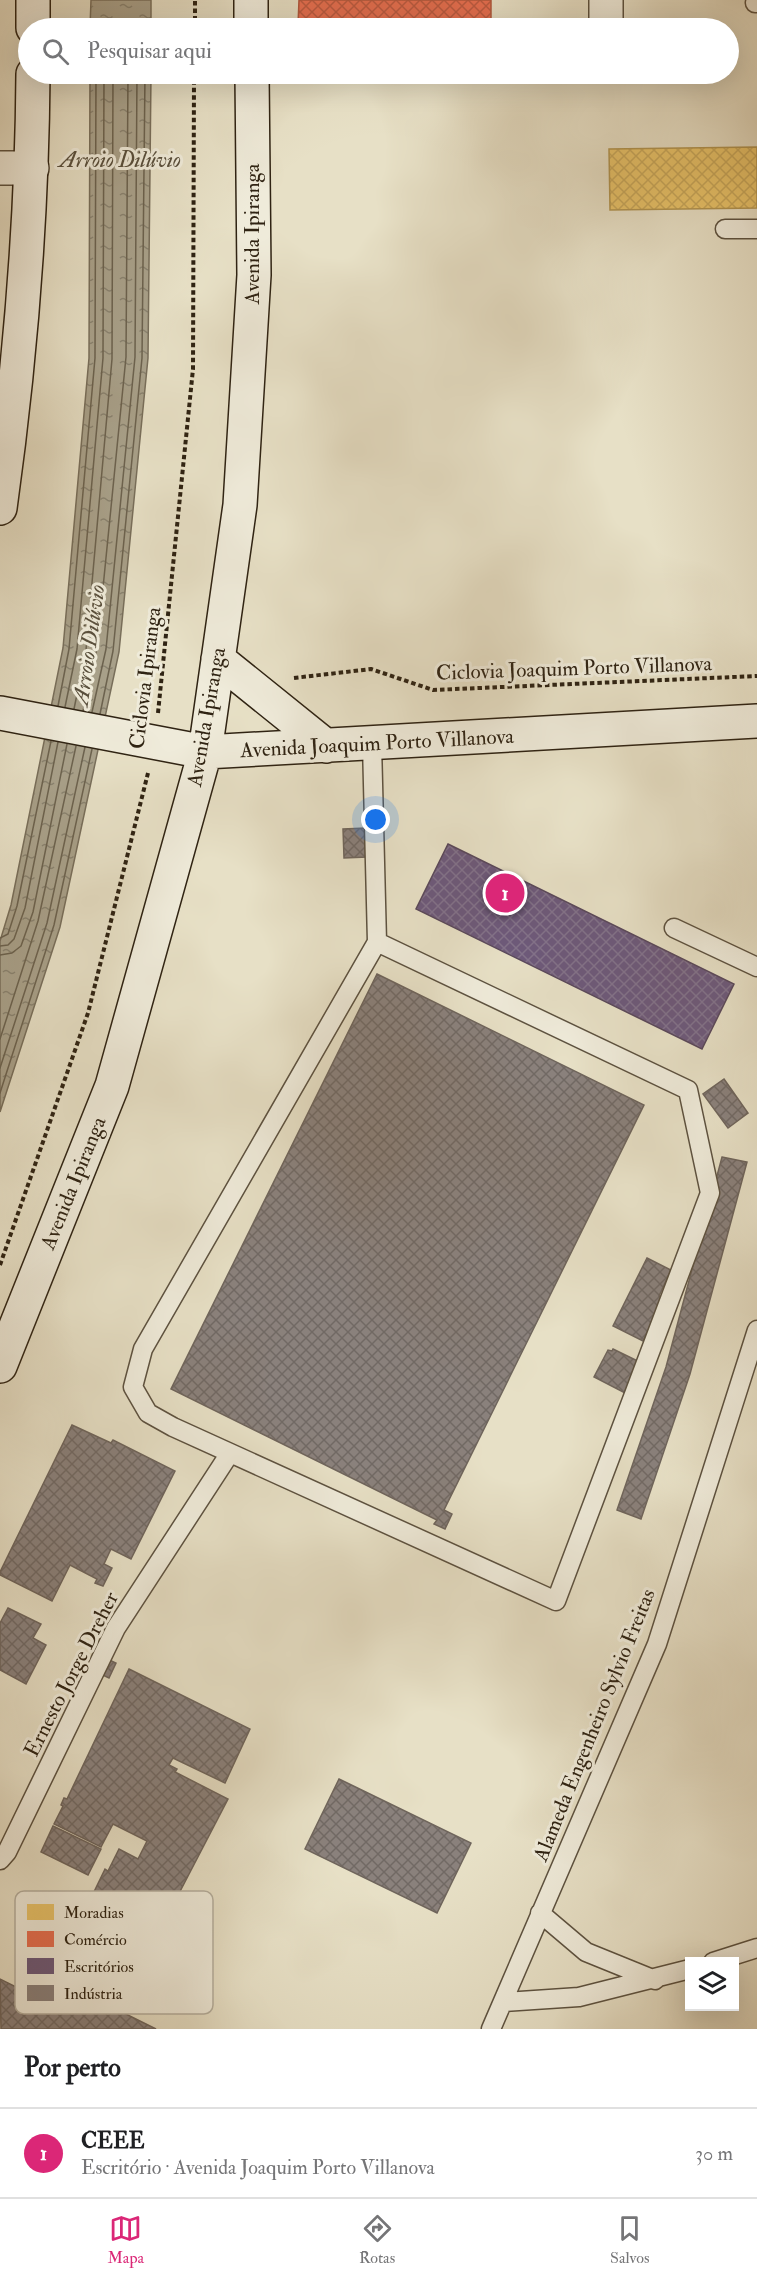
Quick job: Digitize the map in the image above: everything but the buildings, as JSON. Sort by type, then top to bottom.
[{"type":"main road","points":[[33,0],[33,18]]},
{"type":"main road","points":[[251,0],[251,18]]},
{"type":"main road","points":[[0,508],[9,441],[32,168],[33,84]]},
{"type":"main road","name":"Avenida Ipiranga","points":[[0,1366],[112,1086],[205,752],[240,505],[253,286],[252,84]]},
{"type":"main road","points":[[0,168],[32,168]]},
{"type":"main road","points":[[218,659],[326,746]]},
{"type":"main road","name":"Avenida Joaquim Porto Villanova","points":[[9,715],[205,752],[757,721]]},
{"type":"lane","points":[[725,229],[757,230]]},
{"type":"lane","points":[[372,744],[377,942],[143,1349],[132,1387],[148,1413],[230,1453],[556,1602],[710,1193],[688,1090],[377,942]]},
{"type":"lane","points":[[675,928],[757,967]]},
{"type":"lane","name":"Alameda Engenheiro Sylvio Freitas","points":[[491,2029],[657,1644],[757,1330]]},
{"type":"lane","name":"Ernesto Jorge Dreher","points":[[0,1860],[7,1852],[116,1628],[230,1453]]},
{"type":"lane","points":[[540,1914],[586,1953],[655,1980]]},
{"type":"lane","points":[[729,1957],[757,1948]]},
{"type":"lane","points":[[504,2002],[579,1997],[655,1980],[685,1971]]},
{"type":"path","points":[[195,0],[195,18]]},
{"type":"path","name":"Ciclovia Ipiranga","points":[[0,1265],[88,1013],[155,743],[193,369],[194,84]]},
{"type":"path","name":"Ciclovia Joaquim Porto Villanova","points":[[291,678],[371,669],[433,690],[757,676]]},
{"type":"water","points":[[91,0],[151,0],[151,18],[90,18]]},
{"type":"water","name":"Arroio Dilúvio","points":[[90,84],[151,84],[148,358],[119,652],[60,927],[0,1112],[0,941],[11,905],[63,648],[89,358]]},
{"type":"place","name":"CEEE","points":[[505,893]]}]
